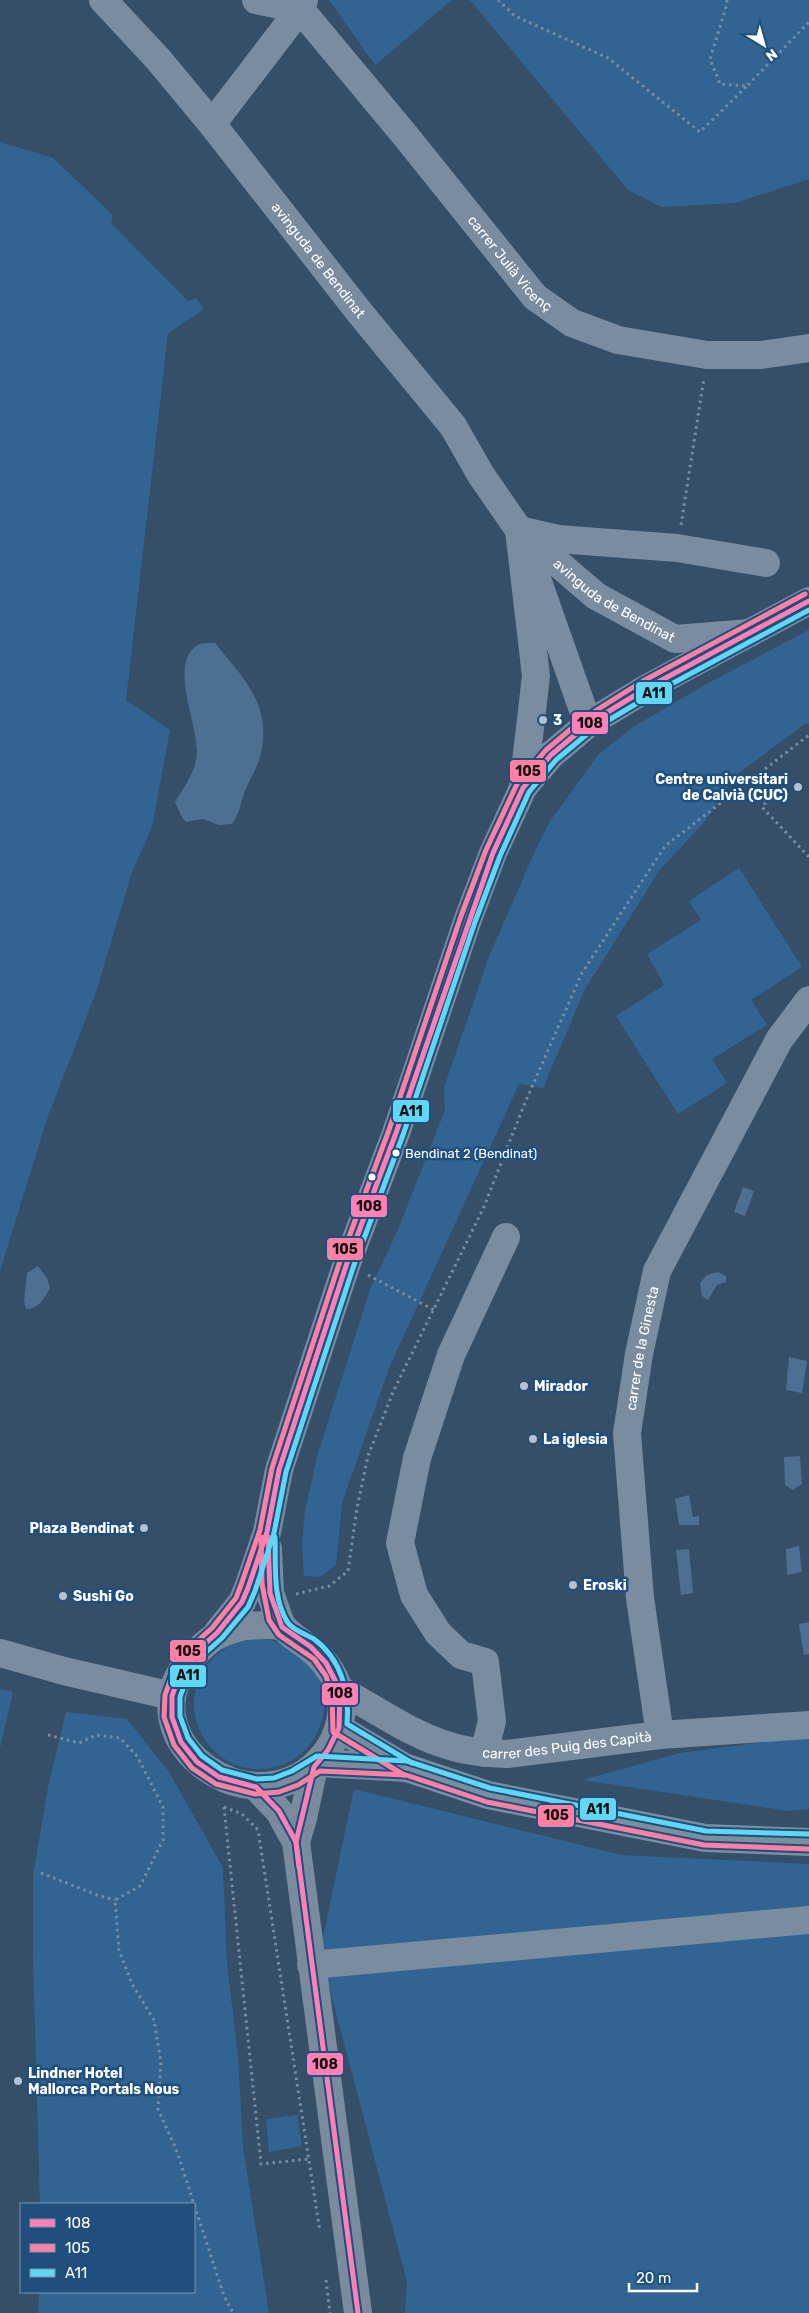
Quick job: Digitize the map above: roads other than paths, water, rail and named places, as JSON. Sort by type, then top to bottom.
[{"type":"highway","points":[[407,1768],[488,1795],[706,1838],[809,1842]]},
{"type":"main road","points":[[217,1633],[244,1626],[282,1627],[311,1647],[321,1658],[335,1677],[340,1690],[341,1713],[339,1728],[328,1750],[316,1765],[294,1778],[276,1785],[256,1787],[219,1777],[197,1762],[181,1742],[172,1717],[172,1696],[181,1670],[199,1649],[217,1633],[242,1602],[267,1532],[279,1470],[347,1263],[396,1133],[493,853],[523,788],[551,755],[588,724],[646,688],[809,601]]},
{"type":"main road","points":[[267,1532],[270,1593],[282,1627]]},
{"type":"main road","points":[[339,1728],[407,1768]]},
{"type":"main road","points":[[316,1765],[407,1768]]},
{"type":"main road","points":[[296,1842],[316,1765]]},
{"type":"main road","points":[[256,1787],[280,1811],[296,1842],[358,2313]]},
{"type":"street","name":"avinguda de Bendinat","points":[[103,0],[158,59],[212,124],[360,313],[453,426],[481,475],[519,530],[596,596],[675,639],[750,633]]},
{"type":"street","points":[[256,0],[302,5]]},
{"type":"street","points":[[212,124],[302,5]]},
{"type":"street","name":"carrer Julià Vicenç","points":[[302,5],[535,297],[572,323],[618,340],[707,355],[762,355],[809,348]]},
{"type":"street","name":"avinguda de Bendinat","points":[[519,530],[558,539],[677,548],[766,563]]},
{"type":"street","name":"avinguda de Bendinat","points":[[519,530],[588,724]]},
{"type":"street","name":"avinguda de Bendinat","points":[[519,530],[536,676],[523,788]]},
{"type":"street","name":"carrer de la Ginesta","points":[[660,1735],[640,1598],[627,1433],[639,1354],[657,1271],[780,1040],[809,1000]]},
{"type":"street","points":[[484,1753],[492,1721],[485,1662],[461,1655],[438,1633],[414,1595],[400,1543],[417,1458],[451,1355],[506,1237]]},
{"type":"street","points":[[0,1654],[172,1696]]},
{"type":"street","name":"carrer des Puig des Capità","points":[[340,1690],[412,1731],[449,1746],[484,1753],[507,1754],[660,1735],[809,1725]]},
{"type":"street","points":[[311,1965],[809,1920]]},
{"type":"place","name":"3","points":[[543,720]]},
{"type":"place","name":"Centre universitari de Calvià (CUC)","points":[[798,787]]},
{"type":"place","name":"Bendinat 2 (Bendinat)","points":[[396,1153]]},
{"type":"place","name":"Mirador","points":[[524,1386]]},
{"type":"place","name":"La iglesia","points":[[533,1439]]},
{"type":"place","name":"Plaza Bendinat","points":[[144,1528]]},
{"type":"place","name":"Eroski","points":[[573,1585]]},
{"type":"place","name":"Sushi Go","points":[[63,1596]]},
{"type":"place","name":"Lindner Hotel Mallorca Portals Nous","points":[[18,2081]]}]
